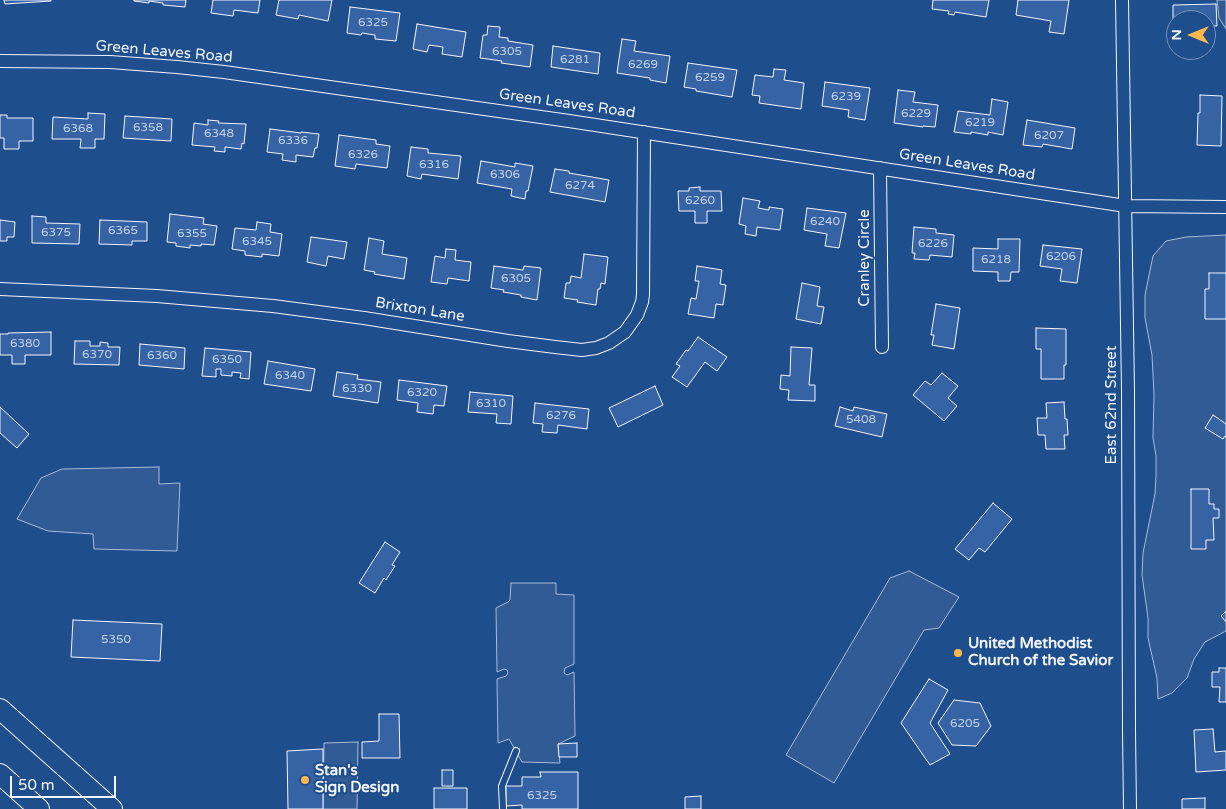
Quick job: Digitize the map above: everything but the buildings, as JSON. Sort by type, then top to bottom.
[{"type":"main road","points":[[0,709],[112,809]]},
{"type":"main road","points":[[0,774],[39,809]]},
{"type":"street","name":"East 62nd Street","points":[[1122,0],[1126,206],[1130,809]]},
{"type":"street","name":"Green Leaves Road","points":[[0,61],[117,63],[197,69],[644,132],[1126,206],[1226,207]]},
{"type":"street","name":"Brixton Lane","points":[[0,289],[130,294],[300,309],[576,350],[596,348],[609,343],[625,332],[637,315],[642,302],[644,132]]},
{"type":"street","name":"Cranley Circle","points":[[880,168],[882,346]]},
{"type":"lane","points":[[503,809],[502,786],[516,751]]},
{"type":"shaded area","points":[[1217,0],[1226,0],[1226,29],[1219,18]]},
{"type":"shaded area","points":[[1226,235],[1226,631],[1205,642],[1194,659],[1187,678],[1172,693],[1158,699],[1157,678],[1148,638],[1148,618],[1142,575],[1143,553],[1155,494],[1156,476],[1156,456],[1153,438],[1154,395],[1152,355],[1145,318],[1145,295],[1153,256],[1166,241],[1186,237]]},
{"type":"shaded area","points":[[159,467],[159,484],[180,483],[177,551],[94,549],[93,534],[48,531],[17,519],[41,478],[62,469]]},
{"type":"shaded area","points":[[909,571],[959,597],[939,628],[924,630],[834,783],[786,755],[890,578]]},
{"type":"shaded area","points":[[511,583],[556,583],[556,594],[574,595],[574,664],[565,668],[564,673],[567,675],[574,672],[575,736],[558,744],[560,763],[522,762],[509,739],[498,743],[497,679],[506,676],[508,673],[504,669],[497,672],[496,608],[510,600]]},
{"type":"shaded area","points":[[358,742],[357,809],[323,809],[324,743]]},
{"type":"place","name":"United Methodist Church of the Savior","points":[[958,653]]},
{"type":"place","name":"Stan's Sign Design","points":[[305,780]]}]
